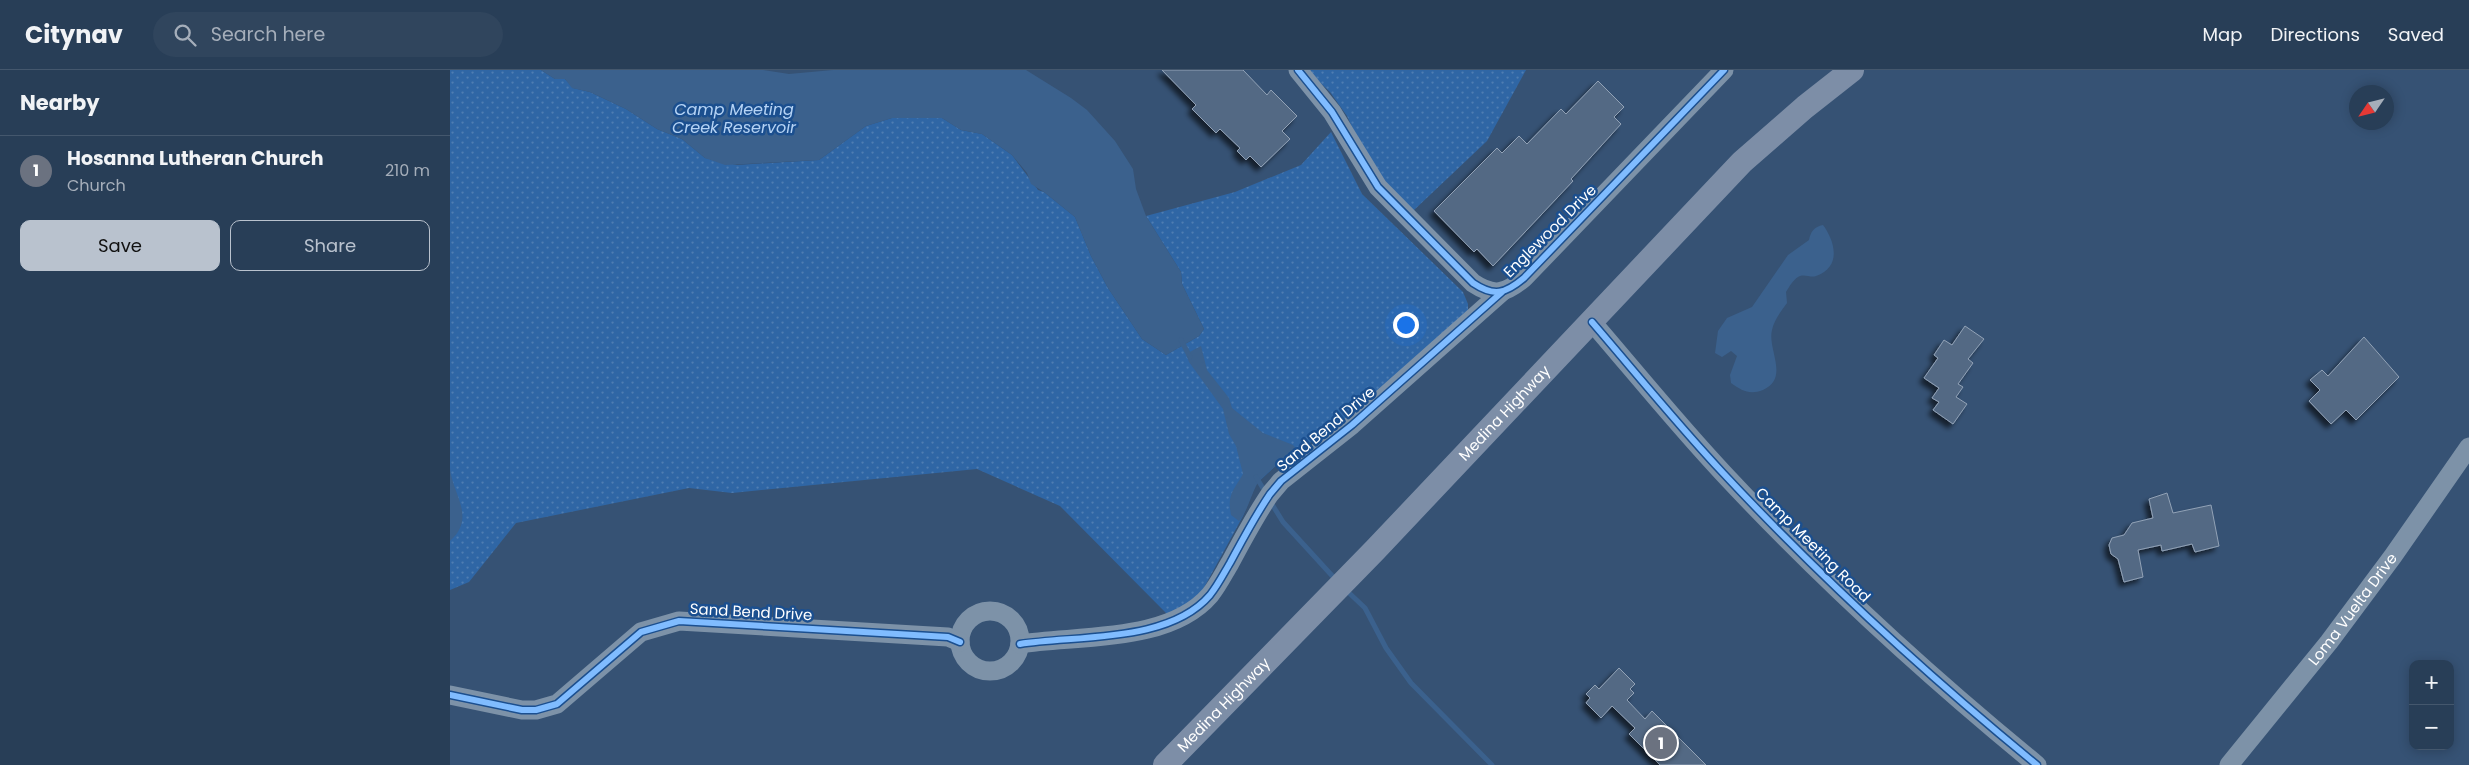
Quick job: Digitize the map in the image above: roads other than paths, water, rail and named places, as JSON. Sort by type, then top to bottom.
[{"type":"main road","name":"Medina Highway","points":[[1165,765],[1375,550],[1742,162],[1805,107],[1852,70]]},
{"type":"street","name":"Englewood Drive","points":[[1298,70],[1332,112],[1378,187],[1473,283],[1485,291],[1502,292],[1512,288],[1524,278],[1724,70]]},
{"type":"street","name":"Sand Bend Drive","points":[[1020,644],[1150,628],[1181,618],[1210,594],[1270,494],[1502,292]]},
{"type":"street","name":"Camp Meeting Road","points":[[1592,322],[1724,474],[1790,541],[1861,611],[1942,686],[2037,765]]},
{"type":"street","name":"Loma Vuelta Drive","points":[[2229,765],[2329,642],[2393,556],[2469,447]]},
{"type":"street","points":[[990,611],[1000,613],[1015,625],[1020,644],[1012,662],[1004,668],[994,670],[980,669],[968,661],[960,642],[965,624],[972,617],[990,611]]},
{"type":"street","name":"Sand Bend Drive","points":[[450,695],[522,710],[536,710],[557,704],[565,699],[629,640],[641,632],[679,620],[948,637],[960,642]]},
{"type":"water","name":"Camp Meeting Creek Reservoir","points":[[541,70],[763,70],[789,74],[833,70],[1026,70],[1087,110],[1115,141],[1133,169],[1136,189],[1146,216],[1181,272],[1182,284],[1204,329],[1199,336],[1166,355],[1142,339],[1108,288],[1091,256],[1075,217],[1031,184],[1027,173],[1012,155],[982,134],[961,130],[942,118],[892,118],[866,126],[819,160],[725,165],[705,158],[682,139],[657,129],[626,109],[590,92],[572,88],[565,79],[555,79]]},
{"type":"water","points":[[1823,225],[1831,238],[1834,253],[1833,260],[1824,272],[1816,276],[1800,276],[1791,284],[1786,292],[1787,303],[1776,319],[1772,330],[1771,338],[1776,363],[1775,378],[1771,385],[1763,390],[1750,392],[1743,390],[1731,383],[1730,375],[1737,356],[1731,351],[1722,357],[1715,353],[1718,331],[1727,318],[1752,307],[1788,255],[1809,240],[1815,228]]},
{"type":"water","points":[[1201,346],[1207,370],[1229,398],[1232,408],[1263,433],[1293,445],[1297,450],[1263,477],[1256,486],[1245,513],[1239,521],[1231,515],[1230,508],[1230,498],[1243,474],[1236,446],[1229,434],[1223,409],[1189,362],[1186,354]]},
{"type":"water","points":[[450,468],[461,505],[462,523],[458,532],[450,541]]},
{"type":"waterway","points":[[1181,340],[1190,357]]},
{"type":"waterway","points":[[1256,477],[1266,493]]},
{"type":"waterway","points":[[1270,501],[1283,522],[1336,580]]},
{"type":"waterway","points":[[1346,590],[1365,608],[1386,648],[1411,683],[1492,765]]},
{"type":"place","name":"Hosanna Lutheran Church","points":[[1661,743]]}]
